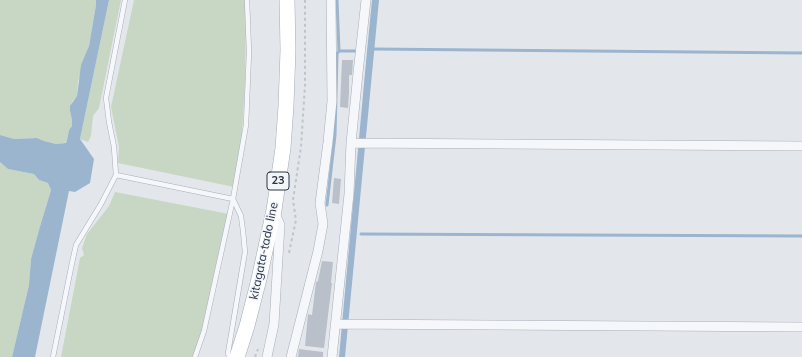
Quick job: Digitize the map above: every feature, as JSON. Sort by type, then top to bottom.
[{"type":"main road","name":"kitagata-tado line","points":[[237,357],[260,279],[274,210],[283,148],[288,50],[287,0]]},
{"type":"street","points":[[291,357],[324,224],[320,203],[332,101],[331,0]]},
{"type":"street","points":[[332,357],[337,324],[366,0]]},
{"type":"street","points":[[354,143],[802,146]]},
{"type":"street","points":[[267,357],[274,324],[280,225],[274,210]]},
{"type":"street","points":[[337,324],[802,327]]},
{"type":"lane","points":[[53,357],[76,245],[116,176],[114,147],[106,98],[125,0]]},
{"type":"lane","points":[[195,357],[204,331],[233,199],[246,124],[249,52],[247,0]]},
{"type":"lane","points":[[116,176],[233,199]]},
{"type":"lane","points":[[228,357],[245,252],[241,216],[233,199]]},
{"type":"path","points":[[288,255],[296,220],[293,200],[301,147],[305,85],[305,0]]},
{"type":"path","points":[[255,357],[258,350]]},
{"type":"green space","points":[[0,0],[96,0],[89,46],[78,81],[77,96],[72,102],[70,111],[72,126],[69,130],[65,143],[56,144],[37,138],[14,139],[0,135]]},
{"type":"green space","points":[[109,0],[121,0],[99,108],[93,116],[91,136],[88,142],[80,139]]},
{"type":"green space","points":[[134,0],[245,0],[245,83],[242,133],[234,187],[118,163],[119,147],[111,107]]},
{"type":"green space","points":[[0,162],[8,169],[34,174],[39,180],[48,183],[51,190],[31,259],[29,285],[12,357],[0,357]]},
{"type":"green space","points":[[115,192],[229,214],[202,331],[193,357],[61,357],[80,258],[84,255],[82,248],[87,234],[109,206]]},
{"type":"water","points":[[96,0],[109,0],[80,139],[94,159],[90,183],[75,192],[69,191],[35,357],[12,357],[29,285],[31,259],[51,190],[48,183],[39,180],[34,174],[8,169],[0,162],[0,135],[14,139],[37,138],[56,144],[66,143],[69,130],[72,126],[70,106],[77,96],[81,65],[89,46]]},
{"type":"water","points":[[372,0],[379,0],[345,357],[339,357],[367,51]]},
{"type":"building","points":[[342,60],[353,60],[352,75],[349,75],[348,108],[340,107]]},
{"type":"building","points":[[334,178],[341,179],[339,204],[332,203]]},
{"type":"building","points":[[322,261],[333,262],[324,348],[305,346],[308,314],[312,315],[316,282],[318,281]]},
{"type":"building","points":[[299,349],[323,352],[323,357],[298,357]]},
{"type":"waterway","points":[[337,0],[339,51]]},
{"type":"waterway","points":[[374,49],[802,53]]},
{"type":"waterway","points":[[327,205],[335,135],[337,54],[339,51],[355,51]]},
{"type":"waterway","points":[[361,234],[802,236]]}]
